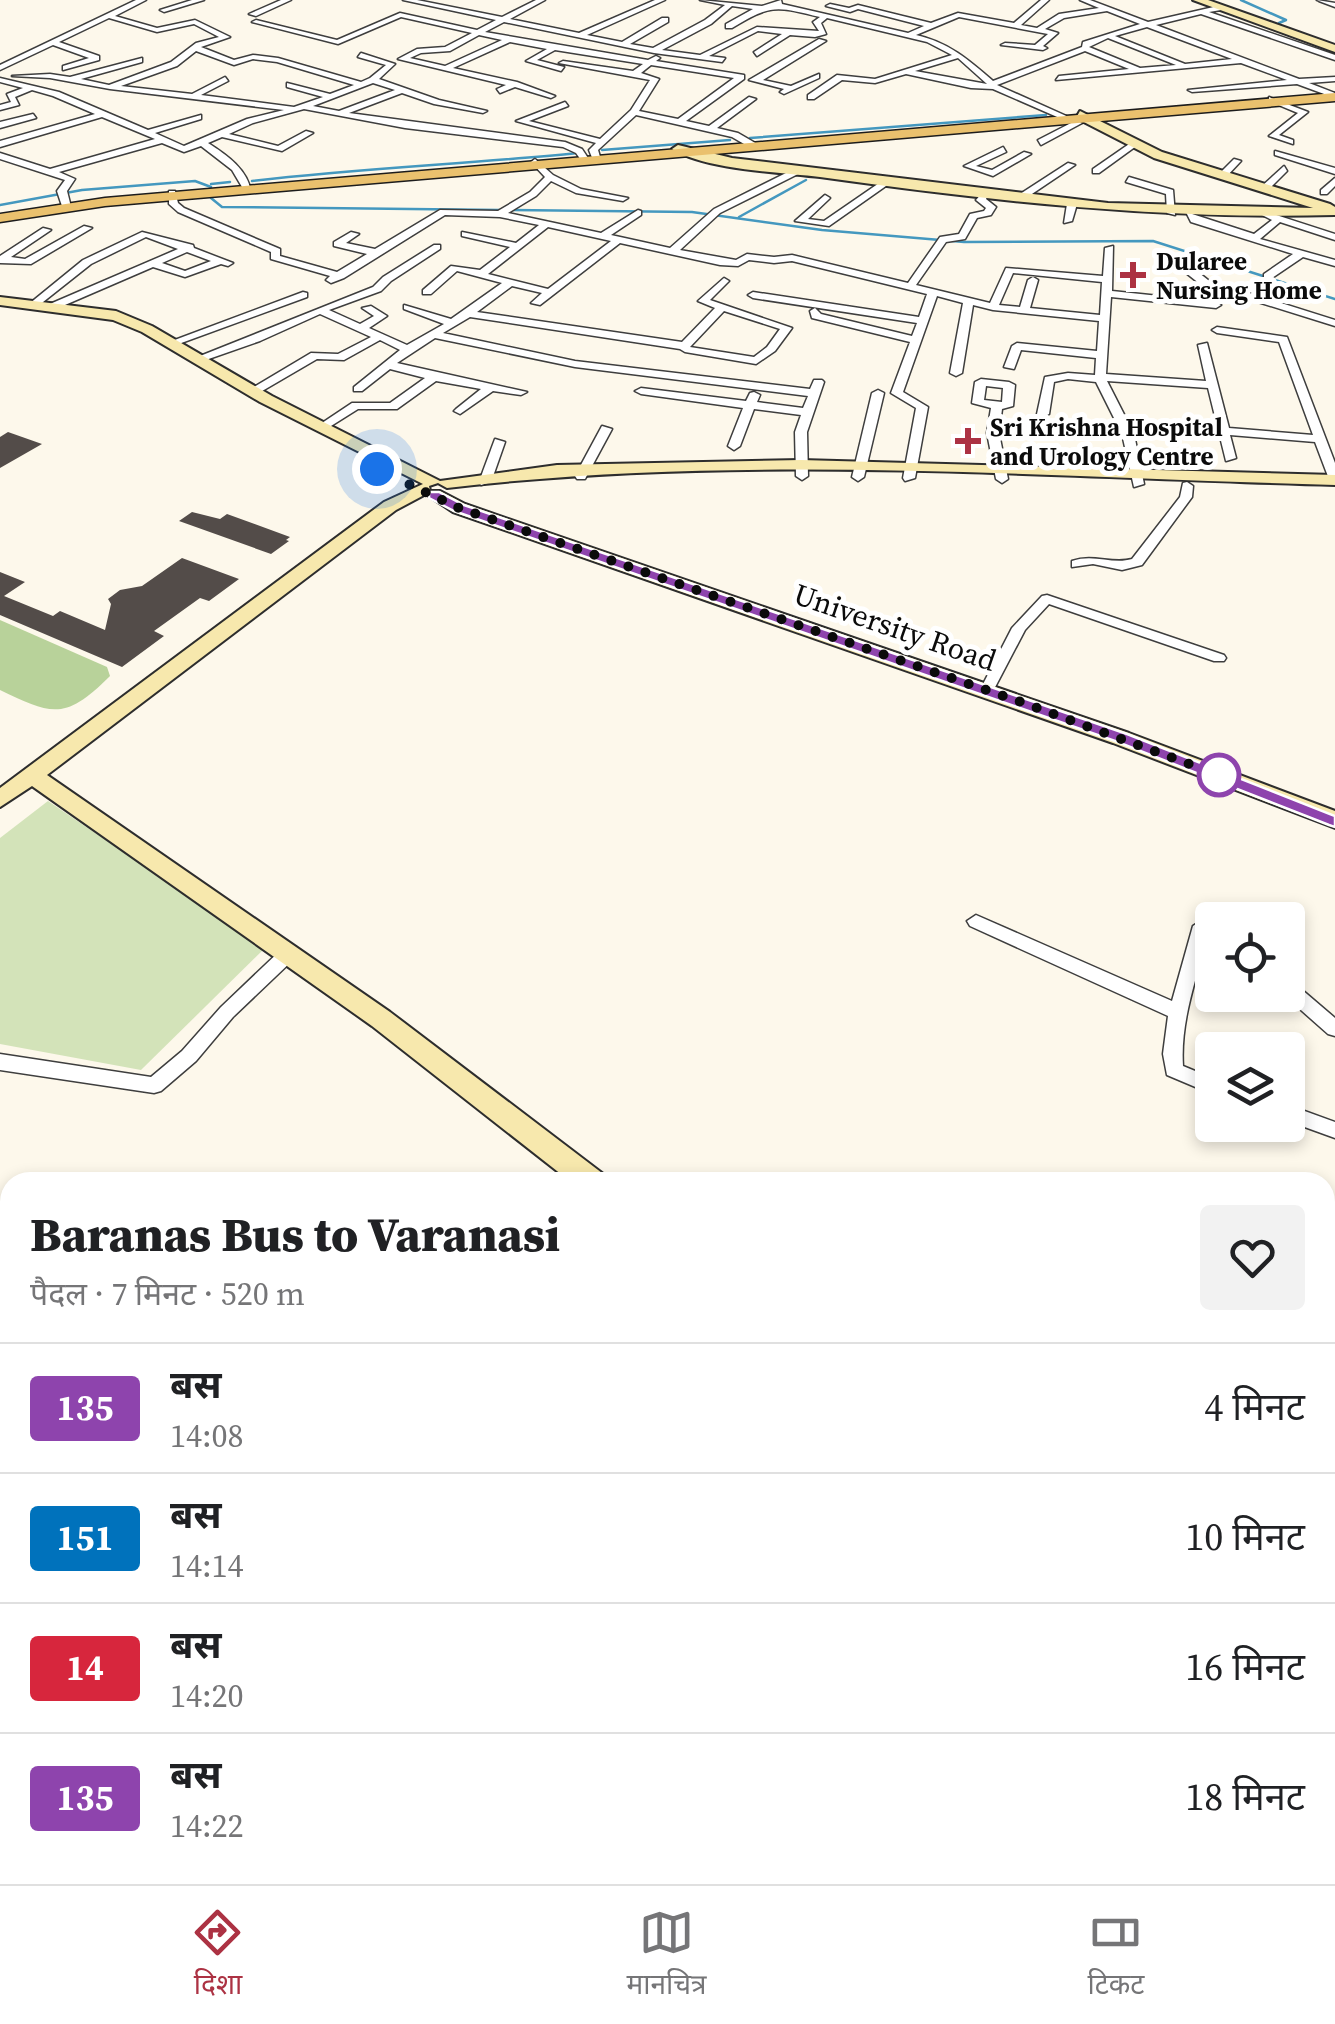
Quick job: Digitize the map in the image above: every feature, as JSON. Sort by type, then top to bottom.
[{"type":"main road","points":[[1211,3],[1335,49]]},
{"type":"main road","points":[[0,216],[63,199],[172,195],[536,164],[592,155],[679,151],[1274,100],[1334,91]]},
{"type":"main road","points":[[1075,117],[1158,155],[1335,211]]},
{"type":"main road","points":[[679,151],[1072,204],[1272,217],[1335,211]]},
{"type":"main road","points":[[0,304],[54,306],[116,316],[435,489]]},
{"type":"main road","points":[[0,304],[121,326],[283,420],[377,469],[435,489]]},
{"type":"main road","points":[[0,799],[385,513],[435,489],[534,470],[1335,480]]},
{"type":"main road","points":[[1136,478],[1187,486],[1335,491]]},
{"type":"main road","name":"University Road","points":[[435,489],[459,508],[989,686],[1335,809]]},
{"type":"main road","name":"University Road","points":[[989,686],[1335,820]]},
{"type":"main road","points":[[32,775],[382,1019],[579,1172]]},
{"type":"street","points":[[1,74],[142,0]]},
{"type":"street","points":[[164,10],[200,0]]},
{"type":"street","points":[[288,0],[254,18],[336,42],[398,15],[508,40],[741,77],[788,90],[816,76]]},
{"type":"street","points":[[422,16],[463,0]]},
{"type":"street","points":[[1,74],[87,108],[102,109],[184,149],[334,97],[372,80],[391,64],[420,50],[441,52],[541,0]]},
{"type":"street","points":[[578,36],[660,0]]},
{"type":"street","points":[[704,0],[760,8]]},
{"type":"street","points":[[805,0],[850,10],[858,6],[928,26]]},
{"type":"street","points":[[1016,25],[1045,0]]},
{"type":"street","points":[[1084,0],[1334,91]]},
{"type":"street","points":[[378,12],[412,1],[654,51],[722,60]]},
{"type":"street","points":[[729,26],[778,1],[911,34],[959,55],[992,86]]},
{"type":"street","points":[[1085,48],[1107,35],[1211,3],[1335,58]]},
{"type":"street","points":[[654,51],[708,22],[731,4]]},
{"type":"street","points":[[1040,29],[1062,16],[1107,8]]},
{"type":"street","points":[[756,81],[813,44],[833,37],[822,32],[817,22],[827,15]]},
{"type":"street","points":[[911,34],[958,15],[1054,32],[1036,48]]},
{"type":"street","points":[[62,96],[176,63],[196,48],[226,37],[192,21],[160,30],[109,16]]},
{"type":"street","points":[[622,44],[665,20]]},
{"type":"street","points":[[84,28],[94,32],[129,22]]},
{"type":"street","points":[[703,56],[757,28],[807,38],[822,32]]},
{"type":"street","points":[[167,40],[206,29]]},
{"type":"street","points":[[757,54],[787,34]]},
{"type":"street","points":[[1107,35],[1184,66]]},
{"type":"street","points":[[445,69],[508,40]]},
{"type":"street","points":[[54,44],[96,58],[66,68]]},
{"type":"street","points":[[1005,45],[1074,51]]},
{"type":"street","points":[[555,47],[530,61],[655,77],[634,112],[592,155]]},
{"type":"street","points":[[196,48],[234,63],[253,57],[278,60],[362,85]]},
{"type":"street","points":[[992,86],[1085,48],[1138,70]]},
{"type":"street","points":[[635,74],[665,53]]},
{"type":"street","points":[[361,54],[391,64]]},
{"type":"street","points":[[811,97],[840,77],[874,81],[959,55]]},
{"type":"street","points":[[402,59],[551,96]]},
{"type":"street","points":[[68,80],[138,60]]},
{"type":"street","points":[[1059,78],[1243,60]]},
{"type":"street","points":[[1158,68],[1170,76]]},
{"type":"street","points":[[903,71],[971,86],[992,86],[1075,117],[1078,124],[1042,142]]},
{"type":"street","points":[[1,74],[340,113],[565,145],[592,155]]},
{"type":"street","points":[[680,122],[741,77]]},
{"type":"street","points":[[194,96],[225,79]]},
{"type":"street","points":[[372,80],[484,111]]},
{"type":"street","points":[[1192,90],[1301,82],[1334,91]]},
{"type":"street","points":[[1181,83],[1215,105]]},
{"type":"street","points":[[340,113],[420,84]]},
{"type":"street","points":[[500,91],[514,84]]},
{"type":"street","points":[[290,85],[334,97]]},
{"type":"street","points":[[0,108],[16,103],[9,97],[34,87]]},
{"type":"street","points":[[118,98],[140,90]]},
{"type":"street","points":[[710,129],[752,99]]},
{"type":"street","points":[[1274,100],[1304,112],[1273,136],[1290,142]]},
{"type":"street","points":[[565,104],[520,121],[562,127],[592,155]]},
{"type":"street","points":[[0,144],[102,109]]},
{"type":"street","points":[[634,112],[710,129],[752,145]]},
{"type":"street","points":[[0,125],[33,116]]},
{"type":"street","points":[[148,133],[198,118]]},
{"type":"street","points":[[219,134],[279,149],[309,133]]},
{"type":"street","points":[[51,172],[162,140]]},
{"type":"street","points":[[202,143],[231,162],[247,188]]},
{"type":"street","points":[[1096,170],[1135,144]]},
{"type":"street","points":[[1003,150],[968,166],[993,173],[1026,154]]},
{"type":"street","points":[[1278,153],[1335,171]]},
{"type":"street","points":[[0,156],[70,180],[63,199]]},
{"type":"street","points":[[1223,175],[1238,161]]},
{"type":"street","points":[[536,164],[550,178],[579,191],[624,198]]},
{"type":"street","points":[[1020,198],[1071,165]]},
{"type":"street","points":[[1265,188],[1284,169]]},
{"type":"street","points":[[671,252],[714,214],[799,170]]},
{"type":"street","points":[[956,190],[980,171]]},
{"type":"street","points":[[500,214],[540,191],[550,178]]},
{"type":"street","points":[[1129,180],[1170,192],[1172,213]]},
{"type":"street","points":[[825,198],[800,221],[826,224],[888,181]]},
{"type":"street","points":[[1324,192],[1335,182]]},
{"type":"street","points":[[910,288],[944,239],[962,238],[973,216],[988,213],[990,208],[981,200],[986,194]]},
{"type":"street","points":[[172,195],[181,210],[277,251],[274,256],[340,276]]},
{"type":"street","points":[[1068,221],[1072,204]]},
{"type":"street","points":[[326,283],[443,212],[500,214],[671,252],[738,263],[747,257],[792,258],[993,307],[1106,319]]},
{"type":"street","points":[[600,238],[638,212]]},
{"type":"street","points":[[1189,214],[1194,220],[1335,263]]},
{"type":"street","points":[[1253,237],[1272,217],[1335,237]]},
{"type":"street","points":[[480,273],[545,225]]},
{"type":"street","points":[[1,260],[27,262],[88,228]]},
{"type":"street","points":[[1,260],[46,230]]},
{"type":"street","points":[[34,304],[87,262],[145,234],[225,262],[185,274],[152,263]]},
{"type":"street","points":[[354,234],[337,244],[378,253]]},
{"type":"street","points":[[465,234],[517,246]]},
{"type":"street","points":[[536,304],[617,241]]},
{"type":"street","points":[[54,306],[190,247]]},
{"type":"street","points":[[196,360],[256,340],[378,289],[437,247]]},
{"type":"street","points":[[1110,248],[1100,378],[1128,434],[1136,478]]},
{"type":"street","points":[[1268,276],[1302,252]]},
{"type":"street","points":[[1180,263],[1204,282],[1335,324]]},
{"type":"street","points":[[427,292],[456,268],[550,292]]},
{"type":"street","points":[[993,307],[1012,270],[1106,279]]},
{"type":"street","points":[[468,314],[756,361],[772,349],[787,328],[720,310],[703,301],[724,280]]},
{"type":"street","points":[[1024,310],[1033,280]]},
{"type":"street","points":[[1161,299],[1163,282]]},
{"type":"street","points":[[358,389],[408,348],[468,314],[508,284]]},
{"type":"street","points":[[909,472],[922,406],[897,393],[920,320],[933,293]]},
{"type":"street","points":[[1106,293],[1216,305]]},
{"type":"street","points":[[169,344],[303,296]]},
{"type":"street","points":[[753,296],[920,320]]},
{"type":"street","points":[[956,373],[969,302]]},
{"type":"street","points":[[818,306],[813,313],[816,316],[856,329],[914,340]]},
{"type":"street","points":[[408,307],[452,323]]},
{"type":"street","points":[[360,328],[382,316],[367,308]]},
{"type":"street","points":[[320,310],[408,348]]},
{"type":"street","points":[[672,375],[685,348],[720,310]]},
{"type":"street","points":[[1218,330],[1284,339],[1335,480]]},
{"type":"street","points":[[434,334],[575,364],[758,386],[815,387],[805,412],[802,471]]},
{"type":"street","points":[[253,392],[315,354],[340,358],[378,337]]},
{"type":"street","points":[[1204,345],[1230,458]]},
{"type":"street","points":[[1010,367],[1017,346],[1103,354]]},
{"type":"street","points":[[390,365],[521,392]]},
{"type":"street","points":[[323,427],[356,406],[393,407],[434,377]]},
{"type":"street","points":[[1043,414],[1049,380],[1062,377],[1213,385]]},
{"type":"street","points":[[1009,385],[1007,406],[978,404],[981,382],[1009,385],[1046,389]]},
{"type":"street","points":[[734,446],[758,386]]},
{"type":"street","points":[[460,412],[490,387]]},
{"type":"street","points":[[641,391],[805,412]]},
{"type":"street","points":[[858,472],[878,392]]},
{"type":"street","points":[[997,406],[993,433],[1000,474]]},
{"type":"street","points":[[583,472],[606,429]]},
{"type":"street","points":[[1224,432],[1318,438]]},
{"type":"street","points":[[486,480],[499,442]]},
{"type":"street","points":[[1076,564],[1092,558],[1120,566],[1137,562],[1186,497],[1187,486]]},
{"type":"street","points":[[989,686],[1019,628],[1047,599],[1218,658]]},
{"type":"street","points":[[976,921],[1180,1013]]},
{"type":"street","points":[[0,1062],[154,1085],[189,1056],[227,1012],[289,953]]},
{"type":"street","points":[[1195,954],[1174,1036],[1174,1070],[1195,1079]]},
{"type":"street","points":[[1305,1003],[1335,1029]]},
{"type":"street","points":[[1305,1119],[1335,1130]]},
{"type":"green space","points":[[0,620],[107,667],[110,676],[81,701],[58,709],[33,705],[0,690]]},
{"type":"green space","points":[[48,801],[265,948],[141,1070],[0,1044],[0,838]]},
{"type":"building","points":[[8,432],[42,444],[0,468],[0,437]]},
{"type":"building","points":[[192,512],[220,519],[227,514],[290,537],[286,540],[289,541],[271,554],[179,521]]},
{"type":"building","points":[[182,558],[239,579],[209,601],[200,598],[154,631],[164,636],[122,667],[0,615],[0,572],[25,582],[4,596],[53,616],[60,611],[105,630],[111,604],[108,599],[120,590],[142,586]]},
{"type":"waterway","points":[[1241,0],[1286,20],[1279,23]]},
{"type":"waterway","points":[[750,138],[1046,115]]},
{"type":"waterway","points":[[602,150],[730,140]]},
{"type":"waterway","points":[[252,181],[578,153]]},
{"type":"waterway","points":[[739,217],[806,180]]},
{"type":"waterway","points":[[0,205],[82,190],[195,181],[211,187]]},
{"type":"waterway","points":[[211,184],[230,182]]},
{"type":"waterway","points":[[211,198],[222,207],[500,210]]},
{"type":"waterway","points":[[511,210],[692,212],[822,230],[964,242],[1153,241],[1335,299]]},
{"type":"bus line","name":"135","points":[[434,495],[459,508],[1121,738],[1335,820]]},
{"type":"place","name":"Dularee Nursing Home","points":[[1133,275]]},
{"type":"place","name":"Sri Krishna Hospital and Urology Centre","points":[[968,441]]},
{"type":"route","points":[[377,469],[422,487],[426,494],[459,508],[1021,702],[1219,775]]}]
